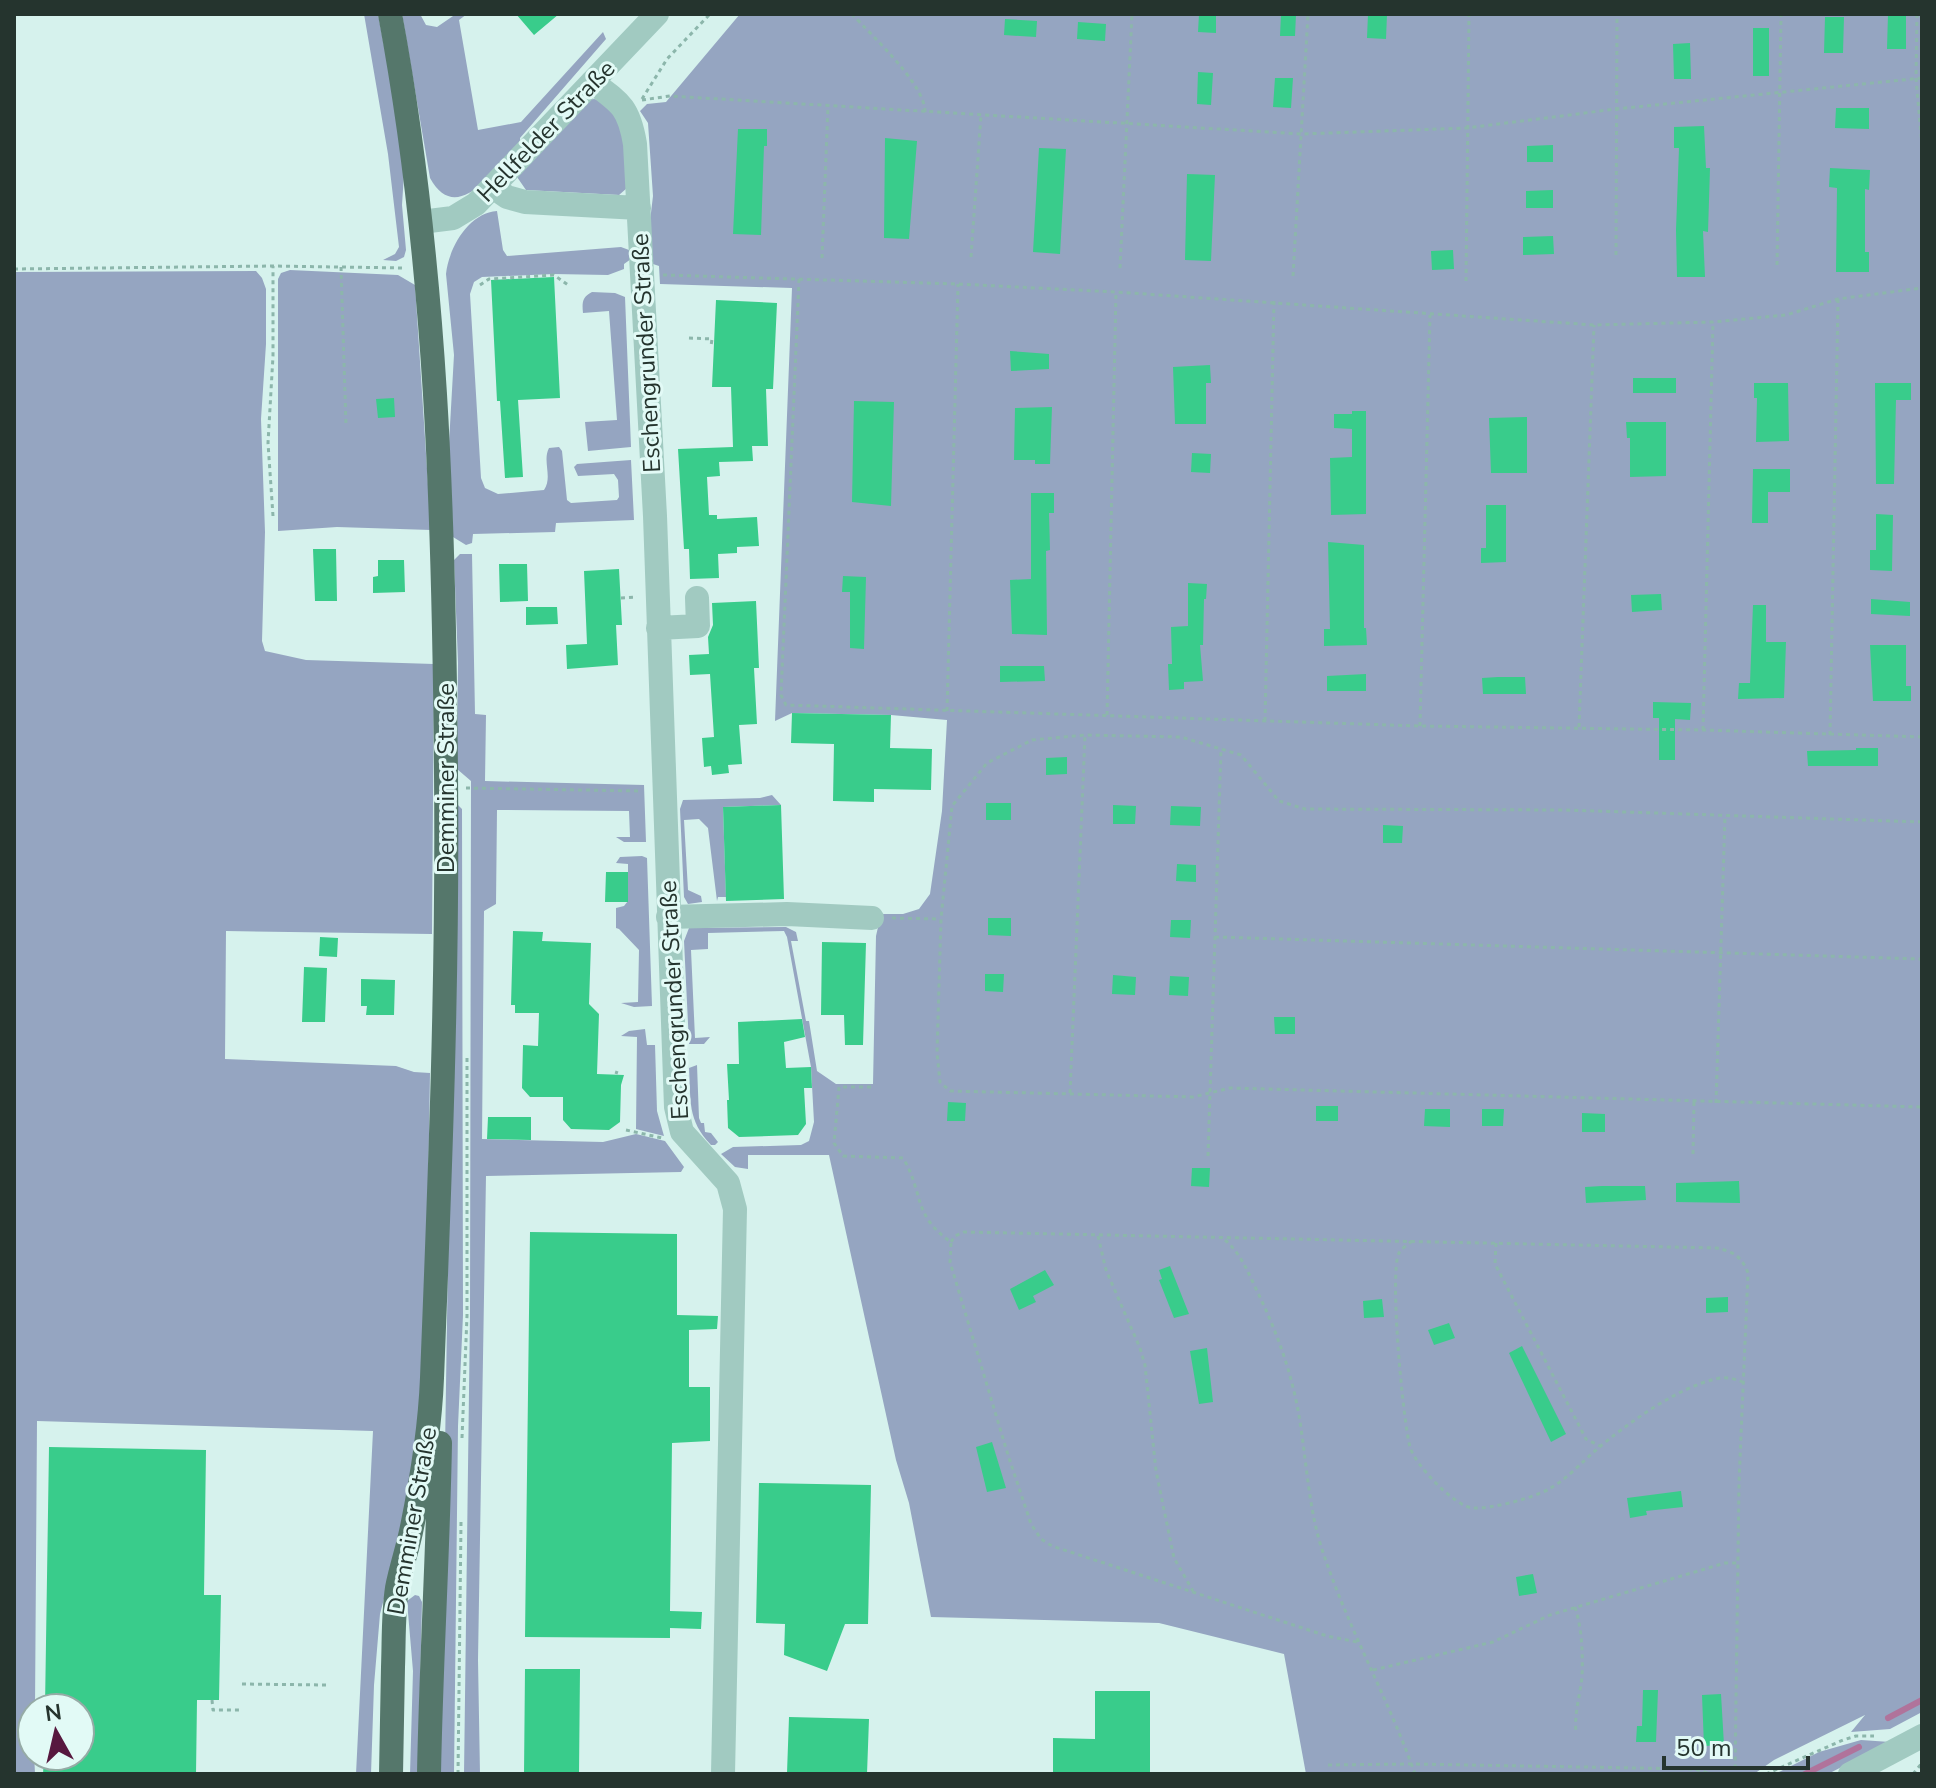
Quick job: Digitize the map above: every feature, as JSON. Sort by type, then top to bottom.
[{"type":"main road","name":"Demminer Straße","points":[[390,14],[428,278],[442,492],[446,665],[444,1079],[438,1268],[424,1465],[397,1588],[394,1618],[391,1774]]},
{"type":"main road","name":"Demminer Straße","points":[[429,1774],[441,1406],[438,1268]]},
{"type":"street","name":"Hellfelder Straße","points":[[421,222],[461,215],[494,188],[657,14]]},
{"type":"street","points":[[592,82],[634,105]]},
{"type":"street","name":"Eschengrunder Straße","points":[[634,105],[631,120],[639,208],[639,281],[658,628],[676,1107],[684,1136],[728,1183],[735,1209],[723,1774]]},
{"type":"street","name":"Eschengrunder Straße","points":[[494,188],[507,197],[525,202],[639,208]]},
{"type":"street","points":[[658,628],[698,626],[701,610]]},
{"type":"street","points":[[668,917],[787,914],[872,918]]},
{"type":"street","points":[[1850,1774],[1922,1736]]},
{"type":"path","points":[[634,105],[667,59],[710,14]]},
{"type":"path","points":[[852,14],[906,74],[924,100],[925,112]]},
{"type":"path","points":[[1120,268],[1132,14]]},
{"type":"path","points":[[1293,276],[1308,14]]},
{"type":"path","points":[[1466,281],[1469,14]]},
{"type":"path","points":[[1616,255],[1617,14]]},
{"type":"path","points":[[1777,265],[1781,14]]},
{"type":"path","points":[[1917,14],[1916,79],[1922,145]]},
{"type":"path","points":[[634,105],[670,96],[1302,134],[1467,128],[1616,109],[1922,78]]},
{"type":"path","points":[[822,258],[828,106]]},
{"type":"path","points":[[971,257],[981,115]]},
{"type":"path","points":[[273,266],[273,356],[268,431],[273,516]]},
{"type":"path","points":[[14,269],[341,267],[428,278]]},
{"type":"path","points":[[341,267],[346,425]]},
{"type":"path","points":[[480,285],[489,279],[554,275],[568,285]]},
{"type":"path","points":[[639,281],[799,279],[958,284],[1274,301],[1594,325],[1713,322],[1786,315],[1838,299],[1922,288]]},
{"type":"path","points":[[799,279],[783,701],[791,707],[1922,737]]},
{"type":"path","points":[[947,711],[958,284]]},
{"type":"path","points":[[1107,715],[1116,292]]},
{"type":"path","points":[[1830,736],[1838,299]]},
{"type":"path","points":[[1265,721],[1274,301]]},
{"type":"path","points":[[1420,726],[1430,315]]},
{"type":"path","points":[[1703,730],[1713,322]]},
{"type":"path","points":[[1579,727],[1594,325]]},
{"type":"path","points":[[689,338],[712,339],[711,346]]},
{"type":"path","points":[[621,598],[642,597]]},
{"type":"path","points":[[1070,1093],[1085,735]]},
{"type":"path","points":[[1922,822],[1566,810],[1305,809],[1279,801],[1241,755],[1181,737],[1085,735],[1032,740],[987,763],[952,806],[941,919],[937,1053],[940,1082],[950,1091],[1193,1097],[1230,1088],[1922,1107]]},
{"type":"path","points":[[1208,1156],[1221,749]]},
{"type":"path","points":[[467,789],[664,790]]},
{"type":"path","points":[[1716,1103],[1725,816]]},
{"type":"path","points":[[872,918],[941,919]]},
{"type":"path","points":[[1215,937],[1922,959]]},
{"type":"path","points":[[462,1444],[467,1316],[467,1044]]},
{"type":"path","points":[[871,1087],[839,1087],[834,1143],[837,1150],[843,1156],[903,1158],[925,1218],[934,1230],[951,1242]]},
{"type":"path","points":[[1693,1154],[1694,1102]]},
{"type":"path","points":[[626,1130],[670,1138]]},
{"type":"path","points":[[1357,1642],[1327,1636],[1052,1546],[1041,1539],[1031,1524],[1008,1455],[950,1262],[951,1242],[955,1236],[964,1232],[1412,1241],[1717,1248],[1733,1252],[1744,1262],[1748,1273],[1739,1482],[1735,1774]]},
{"type":"path","points":[[1098,1236],[1106,1270],[1142,1357],[1156,1471],[1174,1558],[1193,1591]]},
{"type":"path","points":[[1224,1239],[1237,1250],[1274,1326],[1297,1406],[1319,1541],[1357,1642],[1373,1670],[1415,1774]]},
{"type":"path","points":[[1412,1241],[1398,1253],[1396,1278],[1400,1384],[1410,1448],[1417,1463],[1463,1507],[1477,1509],[1498,1505],[1550,1489],[1600,1446],[1642,1415],[1678,1394],[1716,1378],[1734,1378],[1745,1383]]},
{"type":"path","points":[[1496,1243],[1495,1264],[1586,1439],[1600,1446]]},
{"type":"path","points":[[458,1774],[461,1522]]},
{"type":"path","points":[[1373,1670],[1493,1642],[1550,1615],[1575,1607],[1725,1563],[1740,1563]]},
{"type":"path","points":[[1575,1607],[1581,1626],[1582,1678],[1574,1715],[1576,1733]]},
{"type":"path","points":[[242,1684],[327,1685]]},
{"type":"path","points":[[212,1700],[213,1710],[241,1710]]},
{"type":"path","points":[[1766,1774],[1843,1740],[1856,1736],[1883,1736]]},
{"type":"path","points":[[1913,1774],[1922,1763]]},
{"type":"path","points":[[1328,1765],[1695,1769],[1711,1774]]},
{"type":"shaded area","points":[[364,14],[378,14],[404,174],[402,205],[406,250],[404,257],[396,261],[383,260],[395,254],[399,247],[388,154]]},
{"type":"shaded area","points":[[402,14],[420,14],[426,25],[437,27],[456,14],[467,14],[459,20],[478,130],[521,122],[603,32],[606,39],[489,178],[464,195],[452,197],[441,192],[430,178]]},
{"type":"shaded area","points":[[740,14],[1922,14],[1922,1712],[1890,1729],[1851,1732],[1865,1715],[1774,1760],[1754,1774],[1306,1774],[1284,1654],[1159,1623],[931,1617],[909,1503],[896,1460],[829,1155],[748,1155],[748,1169],[735,1167],[721,1154],[733,1147],[801,1145],[809,1141],[814,1122],[811,1067],[784,931],[708,933],[708,949],[691,950],[695,1038],[710,1037],[704,1044],[689,1044],[684,941],[689,928],[786,927],[796,932],[798,941],[791,941],[817,1071],[836,1084],[873,1084],[876,936],[881,914],[903,914],[919,909],[930,894],[942,811],[947,720],[891,715],[792,713],[775,721],[792,288],[660,284],[659,266],[653,264],[648,238],[653,196],[648,123],[640,111],[647,104],[666,102]]},
{"type":"shaded area","points":[[587,100],[601,100],[622,118],[627,188],[619,195],[526,190],[517,177]]},
{"type":"shaded area","points":[[497,211],[503,250],[507,256],[621,247],[629,250],[631,259],[624,264],[624,269],[608,275],[482,277],[474,282],[470,294],[481,478],[485,488],[498,494],[544,490],[548,480],[547,453],[549,448],[559,447],[567,500],[571,503],[617,500],[618,480],[614,474],[578,476],[574,467],[577,464],[631,460],[634,520],[556,523],[555,532],[473,534],[472,543],[466,545],[453,537],[449,443],[454,355],[446,274],[451,253],[462,233],[478,218]]},
{"type":"shaded area","points":[[290,270],[398,275],[415,285],[431,530],[337,527],[278,531],[278,279],[281,273]]},
{"type":"shaded area","points":[[256,271],[266,289],[261,419],[265,532],[262,641],[265,651],[306,660],[434,664],[432,934],[226,931],[225,1059],[396,1066],[430,1073],[425,1381],[412,1491],[380,1614],[371,1774],[356,1774],[373,1431],[37,1421],[35,1692],[16,1692],[16,1772],[35,1774],[14,1774],[14,272]]},
{"type":"shaded area","points":[[592,292],[615,293],[625,297],[631,447],[588,451],[585,422],[617,420],[609,311],[583,313],[583,301]]},
{"type":"shaded area","points":[[460,554],[472,554],[475,714],[486,715],[485,781],[644,785],[646,842],[624,842],[616,837],[630,837],[629,811],[497,810],[496,904],[484,911],[482,1139],[603,1142],[636,1134],[665,1141],[684,1167],[681,1172],[486,1176],[478,1660],[480,1774],[464,1774],[470,1315],[471,781],[457,769],[458,663],[454,560]]},
{"type":"shaded area","points":[[772,795],[781,805],[723,807],[726,897],[718,897],[717,901],[708,828],[699,819],[684,820],[688,890],[701,896],[702,902],[688,904],[684,897],[680,809],[683,800]]},
{"type":"shaded area","points":[[455,802],[462,809],[463,1315],[458,1426],[454,1774],[440,1774]]},
{"type":"shaded area","points":[[620,857],[647,858],[652,1006],[634,1007],[621,1003],[638,1002],[639,950],[616,928],[616,908],[628,901],[628,864],[616,863]]},
{"type":"shaded area","points":[[645,1029],[647,1045],[655,1045],[657,1111],[664,1136],[636,1129],[637,1037],[621,1036],[629,1031]]},
{"type":"shaded area","points":[[697,1065],[699,1118],[704,1123],[705,1132],[711,1133],[718,1142],[715,1145],[703,1136],[694,1118],[689,1068]]},
{"type":"shaded area","points":[[415,1595],[422,1602],[418,1774],[410,1774],[413,1671],[407,1601]]},
{"type":"shaded area","points":[[1861,1740],[1890,1742],[1828,1774],[1775,1774],[1819,1752]]},
{"type":"building","points":[[516,14],[559,14],[534,35]]},
{"type":"building","points":[[1199,14],[1216,14],[1216,33],[1198,32]]},
{"type":"building","points":[[1281,14],[1296,14],[1295,36],[1280,36]]},
{"type":"building","points":[[1368,14],[1387,14],[1386,39],[1367,38]]},
{"type":"building","points":[[1888,14],[1906,14],[1906,49],[1887,49]]},
{"type":"building","points":[[1825,17],[1844,17],[1843,53],[1824,53]]},
{"type":"building","points":[[1005,19],[1037,21],[1036,37],[1004,35]]},
{"type":"building","points":[[1078,22],[1106,24],[1105,41],[1077,39]]},
{"type":"building","points":[[1753,28],[1769,28],[1769,76],[1753,76]]},
{"type":"building","points":[[1690,43],[1691,79],[1674,79],[1673,44]]},
{"type":"building","points":[[1198,72],[1213,73],[1211,105],[1197,104]]},
{"type":"building","points":[[1275,78],[1293,78],[1291,108],[1273,107]]},
{"type":"building","points":[[1836,108],[1869,108],[1869,129],[1835,128]]},
{"type":"building","points":[[1704,126],[1706,168],[1710,168],[1708,232],[1703,231],[1705,277],[1677,277],[1679,148],[1674,148],[1674,127]]},
{"type":"building","points":[[738,129],[767,129],[761,235],[733,234]]},
{"type":"building","points":[[885,138],[917,141],[909,239],[884,238]]},
{"type":"building","points":[[1553,145],[1553,162],[1527,162],[1527,146]]},
{"type":"building","points":[[1039,148],[1066,149],[1060,254],[1033,252]]},
{"type":"building","points":[[1830,168],[1870,170],[1869,190],[1865,189],[1865,252],[1869,252],[1869,272],[1836,272],[1837,188],[1829,187]]},
{"type":"building","points":[[1187,174],[1215,175],[1211,261],[1185,260]]},
{"type":"building","points":[[1553,190],[1553,208],[1526,208],[1526,191]]},
{"type":"building","points":[[1553,236],[1554,254],[1523,255],[1523,237]]},
{"type":"building","points":[[1453,250],[1454,269],[1432,270],[1431,251]]},
{"type":"building","points":[[554,277],[560,398],[518,400],[523,477],[505,478],[500,401],[497,401],[491,280]]},
{"type":"building","points":[[716,300],[777,303],[773,389],[766,389],[768,446],[752,446],[753,461],[719,462],[720,476],[707,477],[709,515],[717,515],[717,519],[757,517],[759,546],[737,547],[737,553],[718,554],[719,578],[690,579],[689,549],[684,549],[678,449],[733,447],[731,387],[712,387]]},
{"type":"building","points":[[1010,351],[1049,354],[1049,369],[1011,371]]},
{"type":"building","points":[[1210,365],[1211,383],[1206,383],[1206,424],[1175,424],[1173,367]]},
{"type":"building","points":[[1633,378],[1676,378],[1676,393],[1633,393]]},
{"type":"building","points":[[1754,383],[1788,383],[1789,441],[1756,442],[1757,398],[1754,398]]},
{"type":"building","points":[[1875,383],[1911,383],[1911,400],[1896,400],[1894,484],[1876,484]]},
{"type":"building","points":[[394,398],[395,417],[378,418],[376,399]]},
{"type":"building","points":[[854,401],[894,402],[891,506],[852,502]]},
{"type":"building","points":[[1052,407],[1050,464],[1014,460],[1015,408]]},
{"type":"building","points":[[1352,411],[1366,411],[1366,514],[1331,515],[1330,458],[1352,457],[1352,429],[1334,428],[1334,414],[1352,414]]},
{"type":"building","points":[[1527,417],[1527,473],[1491,473],[1489,418]]},
{"type":"building","points":[[1626,422],[1666,422],[1666,476],[1630,477],[1630,438],[1627,438]]},
{"type":"building","points":[[1192,453],[1211,454],[1210,473],[1191,472]]},
{"type":"building","points":[[1753,469],[1790,469],[1790,492],[1768,492],[1768,523],[1752,523]]},
{"type":"building","points":[[1031,493],[1054,493],[1054,513],[1049,513],[1050,550],[1046,551],[1047,635],[1012,634],[1010,580],[1031,579]]},
{"type":"building","points":[[1486,505],[1506,505],[1506,562],[1481,563],[1481,548],[1486,548]]},
{"type":"building","points":[[1876,514],[1893,515],[1892,571],[1870,570],[1870,550],[1876,550]]},
{"type":"building","points":[[1328,542],[1364,545],[1364,628],[1367,645],[1324,646],[1324,629],[1330,629]]},
{"type":"building","points":[[313,549],[336,549],[337,601],[315,601]]},
{"type":"building","points":[[378,560],[404,560],[405,592],[373,593]]},
{"type":"building","points":[[499,564],[527,564],[528,601],[500,602]]},
{"type":"building","points":[[619,569],[622,625],[616,625],[618,665],[567,669],[566,645],[587,644],[584,571]]},
{"type":"building","points":[[843,576],[866,577],[864,649],[850,648],[850,592],[842,592]]},
{"type":"building","points":[[1188,583],[1207,584],[1203,645],[1200,645],[1203,681],[1184,682],[1184,689],[1169,690],[1171,627],[1188,626]]},
{"type":"building","points":[[1661,594],[1662,610],[1632,612],[1631,595]]},
{"type":"building","points":[[1871,599],[1910,602],[1910,616],[1871,614]]},
{"type":"building","points":[[756,601],[759,668],[754,668],[757,724],[739,725],[742,764],[728,765],[729,773],[712,775],[711,766],[704,767],[702,738],[714,737],[710,674],[690,675],[689,655],[709,654],[712,603]]},
{"type":"building","points":[[1753,605],[1766,605],[1766,642],[1786,642],[1784,698],[1738,699],[1739,683],[1750,683]]},
{"type":"building","points":[[526,607],[557,607],[558,624],[526,625]]},
{"type":"building","points":[[1870,645],[1906,645],[1906,686],[1911,686],[1911,701],[1873,701]]},
{"type":"building","points":[[1000,666],[1044,666],[1045,681],[1000,682]]},
{"type":"building","points":[[1366,674],[1366,691],[1327,691],[1327,676]]},
{"type":"building","points":[[1525,677],[1526,694],[1483,694],[1482,678]]},
{"type":"building","points":[[1653,702],[1691,703],[1690,720],[1675,719],[1675,760],[1659,760],[1659,718],[1653,718]]},
{"type":"building","points":[[792,713],[891,715],[890,748],[932,749],[931,790],[874,789],[874,802],[833,801],[834,744],[791,743]]},
{"type":"building","points":[[1878,748],[1878,766],[1808,766],[1807,751]]},
{"type":"building","points":[[1067,757],[1067,774],[1046,775],[1046,758]]},
{"type":"building","points":[[986,803],[1011,803],[1011,820],[986,820]]},
{"type":"building","points":[[781,805],[784,899],[726,901],[723,807]]},
{"type":"building","points":[[1113,805],[1136,806],[1135,824],[1113,824]]},
{"type":"building","points":[[1171,806],[1201,807],[1200,826],[1170,825]]},
{"type":"building","points":[[1383,825],[1403,826],[1402,843],[1383,843]]},
{"type":"building","points":[[1177,864],[1196,865],[1196,882],[1176,881]]},
{"type":"building","points":[[606,872],[628,872],[628,902],[605,902]]},
{"type":"building","points":[[988,918],[1011,918],[1011,936],[988,935]]},
{"type":"building","points":[[1171,920],[1191,920],[1190,938],[1170,937]]},
{"type":"building","points":[[513,931],[543,932],[542,941],[591,943],[589,1004],[599,1014],[597,1074],[624,1075],[620,1122],[609,1130],[571,1129],[563,1120],[563,1097],[530,1097],[522,1088],[523,1045],[538,1046],[539,1013],[515,1013],[515,1005],[511,1005]]},
{"type":"building","points":[[320,937],[338,938],[337,957],[319,956]]},
{"type":"building","points":[[822,942],[866,943],[863,1045],[845,1045],[844,1015],[821,1015]]},
{"type":"building","points":[[304,967],[327,968],[325,1022],[302,1022]]},
{"type":"building","points":[[985,974],[1004,974],[1003,992],[985,991]]},
{"type":"building","points":[[1113,975],[1136,977],[1135,995],[1112,994]]},
{"type":"building","points":[[1170,976],[1189,977],[1188,996],[1169,995]]},
{"type":"building","points":[[361,979],[395,980],[394,1015],[366,1015],[367,1006],[361,1006]]},
{"type":"building","points":[[1274,1017],[1295,1017],[1295,1034],[1275,1034]]},
{"type":"building","points":[[802,1019],[805,1037],[784,1042],[786,1068],[811,1067],[812,1088],[804,1088],[806,1124],[798,1135],[739,1137],[728,1128],[727,1100],[727,1064],[739,1064],[738,1022]]},
{"type":"building","points":[[948,1102],[966,1103],[965,1121],[947,1121]]},
{"type":"building","points":[[1316,1106],[1338,1106],[1338,1121],[1316,1121]]},
{"type":"building","points":[[1425,1109],[1450,1109],[1450,1127],[1424,1126]]},
{"type":"building","points":[[1482,1109],[1504,1109],[1503,1126],[1482,1126]]},
{"type":"building","points":[[1582,1113],[1605,1114],[1605,1132],[1582,1132]]},
{"type":"building","points":[[488,1117],[531,1117],[531,1140],[487,1139]]},
{"type":"building","points":[[1192,1168],[1210,1168],[1209,1187],[1191,1186]]},
{"type":"building","points":[[1739,1181],[1740,1203],[1676,1202],[1676,1183]]},
{"type":"building","points":[[1645,1186],[1646,1200],[1586,1203],[1585,1187]]},
{"type":"building","points":[[530,1232],[677,1234],[677,1315],[718,1316],[717,1329],[689,1330],[689,1387],[710,1387],[710,1441],[672,1443],[670,1611],[702,1612],[701,1629],[670,1628],[670,1638],[525,1637]]},
{"type":"building","points":[[1170,1266],[1189,1314],[1174,1318],[1159,1280],[1162,1279],[1159,1270]]},
{"type":"building","points":[[1045,1270],[1054,1285],[1033,1296],[1036,1302],[1019,1310],[1010,1289]]},
{"type":"building","points":[[1728,1297],[1728,1312],[1706,1313],[1706,1298]]},
{"type":"building","points":[[1382,1299],[1384,1317],[1364,1318],[1363,1301]]},
{"type":"building","points":[[1449,1323],[1455,1338],[1434,1345],[1428,1330]]},
{"type":"building","points":[[1522,1346],[1566,1434],[1551,1442],[1509,1353]]},
{"type":"building","points":[[1207,1348],[1213,1402],[1199,1404],[1190,1351]]},
{"type":"building","points":[[992,1442],[1006,1488],[987,1492],[976,1447]]},
{"type":"building","points":[[49,1447],[206,1450],[204,1595],[221,1595],[219,1700],[197,1700],[196,1774],[43,1774],[96,1772],[96,1692],[45,1692]]},
{"type":"building","points":[[759,1483],[871,1485],[868,1624],[845,1624],[827,1671],[784,1655],[785,1624],[756,1623]]},
{"type":"building","points":[[1681,1491],[1683,1507],[1646,1511],[1647,1515],[1630,1518],[1627,1498]]},
{"type":"building","points":[[1533,1574],[1537,1593],[1519,1596],[1516,1577]]},
{"type":"building","points":[[525,1669],[580,1669],[579,1774],[524,1774]]},
{"type":"building","points":[[1643,1690],[1658,1690],[1656,1742],[1636,1742],[1637,1726],[1642,1726]]},
{"type":"building","points":[[1095,1691],[1150,1691],[1150,1774],[1053,1774],[1053,1738],[1095,1739]]},
{"type":"building","points":[[1721,1694],[1724,1745],[1704,1746],[1702,1695]]},
{"type":"building","points":[[789,1717],[869,1719],[867,1774],[787,1773]]},
{"type":"waterway","points":[[1888,1718],[1922,1700]]},
{"type":"waterway","points":[[1805,1774],[1859,1747]]}]
